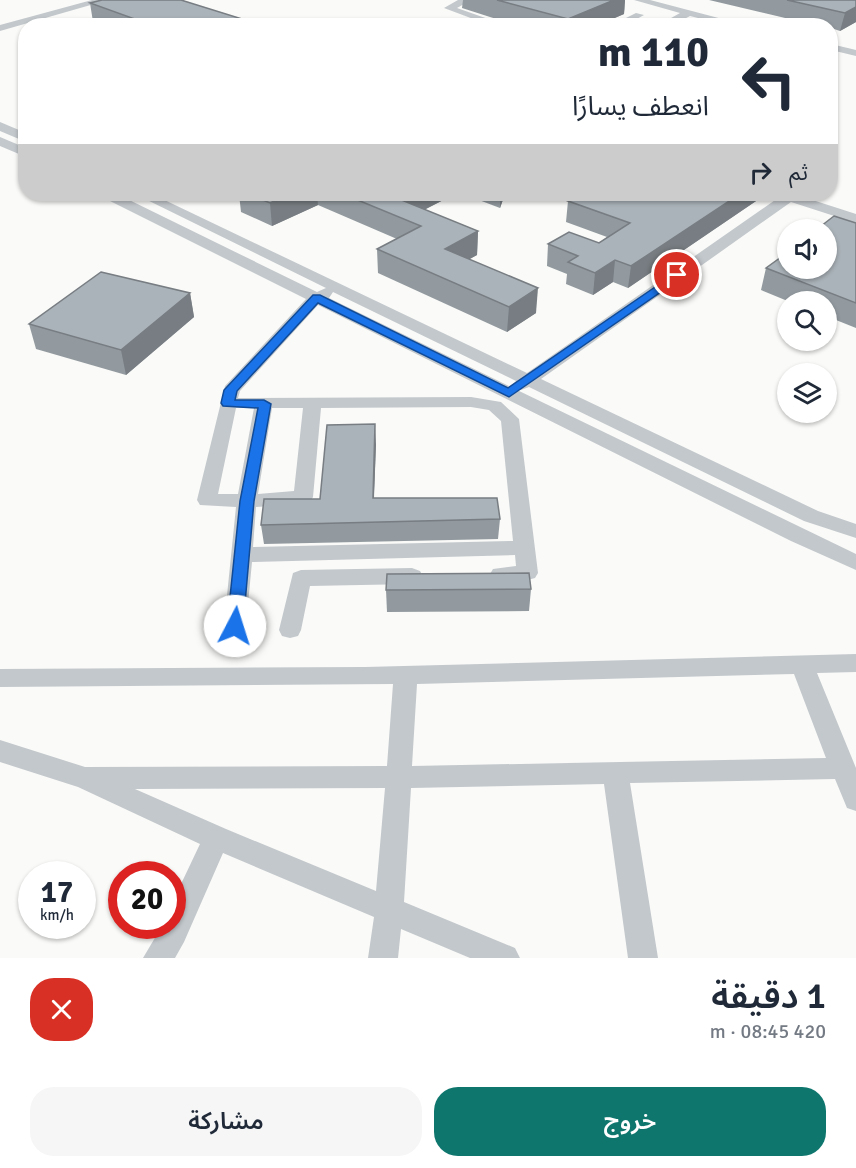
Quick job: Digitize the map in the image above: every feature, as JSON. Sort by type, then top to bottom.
[{"type":"street","points":[[0,20],[76,0]]},
{"type":"street","points":[[37,18],[103,0]]},
{"type":"street","points":[[173,0],[228,18]]},
{"type":"street","points":[[466,0],[448,9],[477,18]]},
{"type":"street","points":[[639,0],[713,18]]},
{"type":"street","points":[[678,18],[690,12]]},
{"type":"street","points":[[632,18],[639,15]]},
{"type":"street","points":[[0,28],[18,23]]},
{"type":"street","points":[[838,49],[856,53]]},
{"type":"street","points":[[0,126],[18,134]]},
{"type":"street","points":[[0,141],[18,149]]},
{"type":"street","points":[[0,154],[18,153]]},
{"type":"street","points":[[121,201],[856,563]]},
{"type":"street","points":[[157,201],[811,516],[856,531]]},
{"type":"street","points":[[509,394],[775,201]]},
{"type":"street","points":[[801,201],[856,219]]},
{"type":"street","points":[[313,403],[303,497],[247,501],[207,500],[231,390],[316,298],[336,287]]},
{"type":"street","points":[[228,403],[471,402],[495,406],[510,419],[527,573],[479,574]]},
{"type":"street","points":[[235,626],[247,501],[264,404]]},
{"type":"street","points":[[242,555],[523,548]]},
{"type":"street","points":[[290,630],[301,578],[432,575]]},
{"type":"street","points":[[0,678],[406,675],[856,663]]},
{"type":"street","points":[[802,665],[856,800]]},
{"type":"street","points":[[383,958],[389,910],[406,675]]},
{"type":"street","points":[[0,751],[85,778],[216,838],[506,958]]},
{"type":"street","points":[[85,778],[398,777],[843,768]]},
{"type":"street","points":[[615,772],[643,958]]},
{"type":"street","points":[[158,958],[174,932],[216,838]]},
{"type":"building","points":[[102,0],[181,0],[239,18],[132,18],[90,3]]},
{"type":"building","points":[[497,0],[614,0],[570,18]]},
{"type":"building","points":[[787,0],[856,0],[856,7],[845,13]]},
{"type":"building","points":[[360,201],[404,201],[478,231],[445,249],[538,288],[509,307],[377,249],[421,226]]},
{"type":"building","points":[[568,201],[729,201],[631,266],[615,260],[595,273],[568,262],[578,256],[548,244],[569,232],[599,243],[630,223]]},
{"type":"building","points":[[834,216],[856,223],[856,303],[837,296],[837,291],[825,291],[794,279],[837,279],[837,219],[830,219]]},
{"type":"building","points":[[777,260],[777,272],[766,268]]},
{"type":"building","points":[[101,272],[190,293],[121,350],[29,324]]},
{"type":"building","points":[[375,424],[373,498],[497,498],[500,519],[261,525],[264,499],[320,499],[327,425]]},
{"type":"building","points":[[529,573],[531,589],[386,590],[387,574]]},
{"type":"route","points":[[235,626],[247,501],[264,404],[228,403],[231,390],[316,298],[509,394],[677,275]]}]
